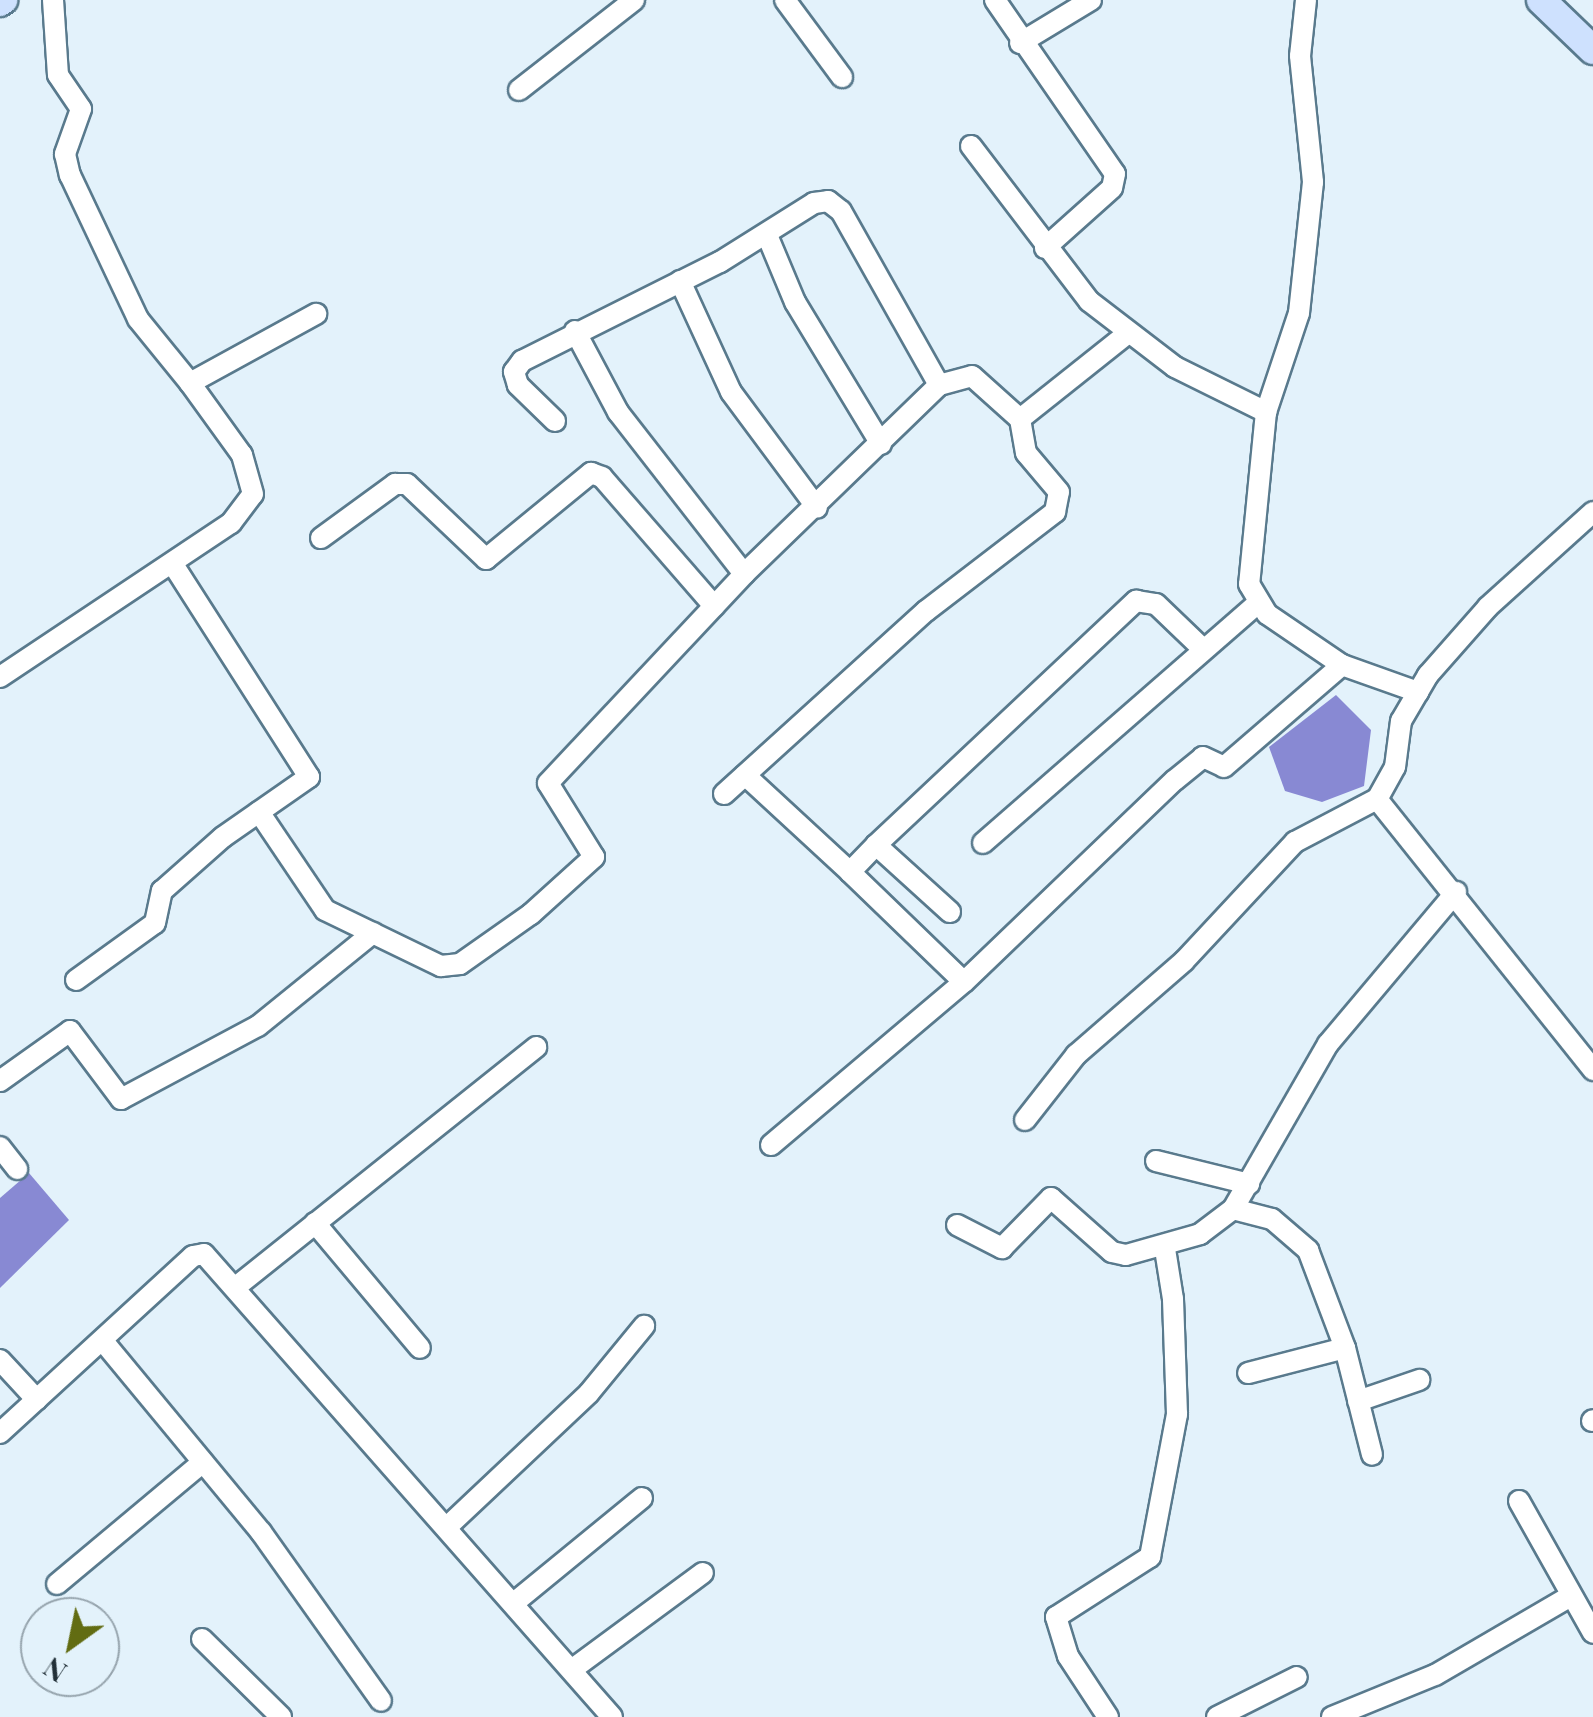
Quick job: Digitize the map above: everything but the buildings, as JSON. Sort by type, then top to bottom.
[{"type":"street","points":[[0,677],[230,523],[254,494],[242,455],[138,318],[70,174],[65,154],[80,109],[58,75],[53,0]]},
{"type":"street","points":[[519,90],[634,0]]},
{"type":"street","points":[[784,0],[842,76]]},
{"type":"street","points":[[994,0],[1020,43],[1115,174],[1112,188],[1046,248]]},
{"type":"street","points":[[1020,43],[1092,0]]},
{"type":"street","points":[[1306,0],[1300,56],[1313,182],[1299,313],[1266,412],[1248,584],[1267,614],[1342,665],[1418,692]]},
{"type":"street","points":[[1541,0],[1593,50]]},
{"type":"street","points":[[971,146],[1089,301],[1127,334],[1218,392],[1266,412]]},
{"type":"street","points":[[555,421],[518,385],[514,372],[575,331],[767,235],[814,202],[828,202],[841,211],[938,386]]},
{"type":"street","points":[[767,235],[795,302],[881,444]]},
{"type":"street","points":[[680,281],[731,392],[817,508]]},
{"type":"street","points":[[190,383],[316,314]]},
{"type":"street","points":[[575,331],[618,412],[744,574]]},
{"type":"street","points":[[1020,419],[1127,334]]},
{"type":"street","points":[[259,812],[326,910],[442,966],[460,964],[531,914],[594,857],[548,783],[744,574],[817,508],[938,386],[966,374],[1020,419],[1026,453],[1059,492],[1055,512],[926,611],[724,794]]},
{"type":"street","points":[[321,538],[395,484],[407,484],[486,559],[591,473],[602,477],[714,606]]},
{"type":"street","points":[[1026,1120],[1076,1055],[1184,961],[1295,842],[1377,799],[1395,767],[1401,721],[1418,692],[1488,607],[1593,512]]},
{"type":"street","points":[[76,980],[155,923],[162,891],[309,777],[173,564]]},
{"type":"street","points":[[850,872],[1136,601],[1156,604],[1203,649]]},
{"type":"street","points":[[983,843],[1260,602]]},
{"type":"street","points":[[772,1145],[964,982],[1175,780],[1203,758],[1224,766],[1342,665]]},
{"type":"street","points":[[745,775],[964,982]]},
{"type":"street","points":[[1377,799],[1456,892],[1593,1070]]},
{"type":"street","points":[[876,845],[950,912]]},
{"type":"street","points":[[957,1225],[1002,1248],[1051,1198],[1112,1252],[1164,1249],[1200,1234],[1233,1209],[1328,1044],[1456,892]]},
{"type":"street","points":[[0,1081],[70,1032],[122,1099],[258,1026],[373,934]]},
{"type":"street","points":[[236,1286],[536,1047]]},
{"type":"street","points":[[0,1146],[17,1169]]},
{"type":"street","points":[[1156,1161],[1249,1184]]},
{"type":"street","points":[[1233,1209],[1272,1219],[1308,1250],[1345,1348],[1372,1454]]},
{"type":"street","points":[[315,1223],[420,1348]]},
{"type":"street","points":[[1108,1717],[1068,1656],[1056,1617],[1150,1558],[1177,1414],[1173,1298],[1164,1249]]},
{"type":"street","points":[[0,1434],[198,1254],[216,1262],[574,1668],[612,1717]]},
{"type":"street","points":[[447,1527],[588,1394],[644,1326]]},
{"type":"street","points":[[103,1341],[203,1462],[381,1700]]},
{"type":"street","points":[[1248,1373],[1345,1348]]},
{"type":"street","points":[[0,1360],[37,1400]]},
{"type":"street","points":[[1358,1401],[1419,1380]]},
{"type":"street","points":[[57,1584],[203,1462]]},
{"type":"street","points":[[515,1602],[642,1498]]},
{"type":"street","points":[[1520,1501],[1569,1597],[1593,1633]]},
{"type":"street","points":[[574,1668],[704,1573]]},
{"type":"street","points":[[1332,1717],[1434,1675],[1569,1597]]},
{"type":"street","points":[[202,1640],[281,1717]]},
{"type":"street","points":[[1223,1715],[1297,1678]]},
{"type":"water","points":[[1336,695],[1371,730],[1364,786],[1322,802],[1285,791],[1269,747]]},
{"type":"water","points":[[29,1173],[69,1220],[0,1288],[0,1198]]}]
